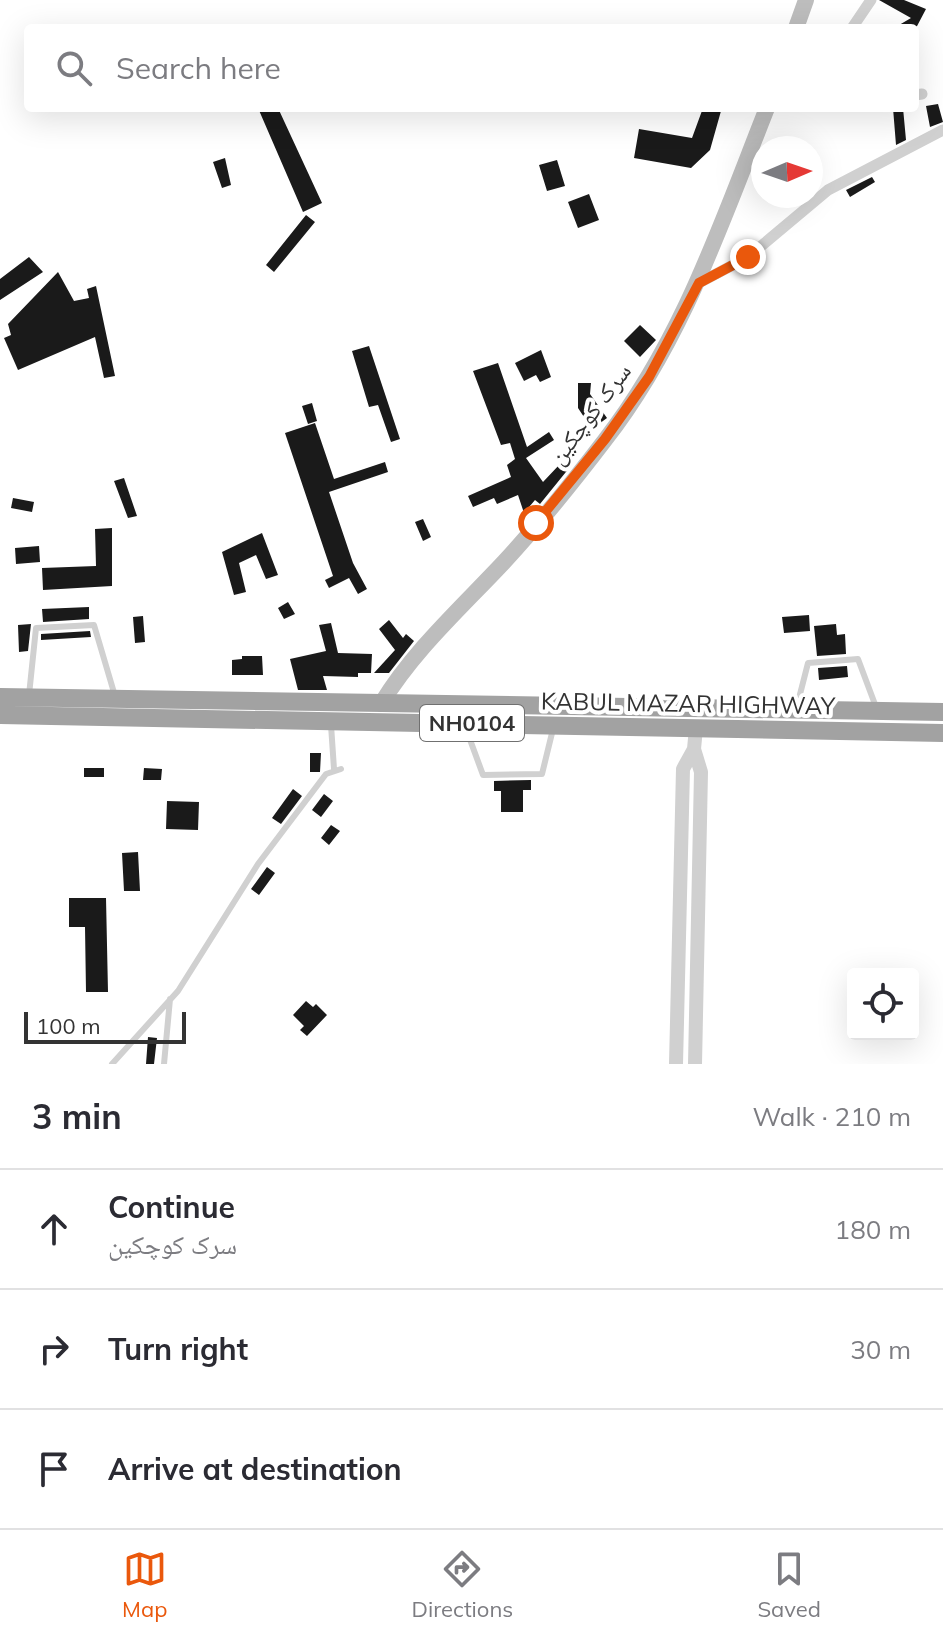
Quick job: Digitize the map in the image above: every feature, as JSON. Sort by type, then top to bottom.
[{"type":"highway","name":"KABUL MAZAR HIGHWAY","points":[[0,697],[943,712]]},
{"type":"highway","name":"KABUL MAZAR HIGHWAY","points":[[0,715],[943,733]]},
{"type":"main road","points":[[797,24],[806,0]]},
{"type":"main road","name":"سرک کوچکین","points":[[381,704],[409,661],[506,559],[605,439],[649,377],[699,283],[765,112]]},
{"type":"street","points":[[855,24],[871,0]]},
{"type":"street","points":[[699,283],[748,257],[828,190],[943,130]]},
{"type":"street","points":[[695,1064],[701,772],[694,749],[696,728]]},
{"type":"street","points":[[676,1064],[683,769],[694,749]]},
{"type":"lane","points":[[28,698],[36,628],[94,625],[116,699]]},
{"type":"lane","points":[[796,709],[808,663],[858,659],[878,710]]},
{"type":"lane","points":[[112,1064],[170,999],[258,864],[326,774],[338,769],[331,720]]},
{"type":"lane","points":[[464,723],[483,775],[542,774],[554,726]]},
{"type":"lane","points":[[164,1064],[170,999]]},
{"type":"building","points":[[879,0],[904,0],[926,9],[918,24],[901,24],[911,18]]},
{"type":"building","points":[[938,104],[943,122],[930,127],[926,106]]},
{"type":"building","points":[[260,112],[280,112],[322,203],[303,212]]},
{"type":"building","points":[[702,112],[721,112],[710,150],[691,168],[634,158],[639,129],[692,138]]},
{"type":"building","points":[[893,112],[903,112],[906,140],[896,145]]},
{"type":"building","points":[[225,158],[231,185],[222,188],[213,162]]},
{"type":"building","points":[[557,160],[565,186],[547,191],[539,165]]},
{"type":"building","points":[[872,177],[875,182],[850,197],[846,190]]},
{"type":"building","points":[[589,194],[599,220],[578,228],[568,202]]},
{"type":"building","points":[[306,215],[315,222],[274,272],[266,265]]},
{"type":"building","points":[[29,257],[43,272],[0,300],[0,279]]},
{"type":"building","points":[[58,272],[74,301],[89,298],[87,289],[96,286],[115,376],[104,378],[95,337],[18,370],[4,338],[11,335],[8,324]]},
{"type":"building","points":[[640,325],[656,340],[640,357],[624,341]]},
{"type":"building","points":[[369,346],[400,439],[391,442],[378,405],[369,407],[352,351]]},
{"type":"building","points":[[541,350],[551,377],[540,382],[536,375],[524,381],[515,363]]},
{"type":"building","points":[[498,363],[527,447],[549,432],[554,440],[526,458],[543,482],[560,464],[563,467],[572,459],[574,462],[540,504],[535,500],[524,513],[518,495],[497,504],[494,498],[473,507],[468,496],[511,477],[507,465],[515,459],[510,443],[501,445],[473,371]]},
{"type":"building","points":[[578,383],[591,383],[590,394],[607,418],[592,429],[578,408]]},
{"type":"building","points":[[312,403],[317,421],[308,424],[302,406]]},
{"type":"building","points":[[315,423],[334,479],[385,462],[388,472],[329,492],[353,563],[367,589],[358,594],[349,578],[329,588],[325,580],[333,576],[285,433]]},
{"type":"building","points":[[124,478],[137,516],[128,518],[114,481]]},
{"type":"building","points":[[13,498],[34,502],[32,512],[11,508]]},
{"type":"building","points":[[423,519],[431,537],[423,541],[415,522]]},
{"type":"building","points":[[112,528],[112,586],[43,590],[42,568],[96,566],[95,529]]},
{"type":"building","points":[[262,533],[278,575],[266,579],[256,555],[239,563],[246,592],[234,595],[222,552]]},
{"type":"building","points":[[39,546],[40,562],[16,564],[15,548]]},
{"type":"building","points":[[288,602],[295,614],[284,619],[278,608]]},
{"type":"building","points":[[89,607],[89,619],[43,622],[42,609]]},
{"type":"building","points":[[809,615],[810,631],[784,633],[782,617]]},
{"type":"building","points":[[143,616],[145,642],[135,643],[133,617]]},
{"type":"building","points":[[389,620],[403,638],[406,634],[414,641],[389,673],[374,673],[395,650],[379,629]]},
{"type":"building","points":[[331,623],[338,653],[372,654],[371,673],[358,673],[358,677],[323,676],[327,690],[298,690],[290,659],[326,651],[319,625]]},
{"type":"building","points":[[31,624],[28,651],[19,652],[18,625]]},
{"type":"building","points":[[836,624],[837,635],[845,634],[846,654],[817,656],[814,626]]},
{"type":"building","points":[[90,631],[91,637],[41,640],[41,634]]},
{"type":"building","points":[[242,656],[262,656],[263,675],[232,675],[232,660],[242,659]]},
{"type":"building","points":[[847,666],[848,677],[819,680],[818,668]]},
{"type":"building","points":[[310,753],[321,753],[320,772],[310,772]]},
{"type":"building","points":[[84,768],[104,768],[104,777],[84,777]]},
{"type":"building","points":[[144,768],[162,769],[161,780],[143,780]]},
{"type":"building","points":[[531,780],[531,790],[523,790],[523,812],[501,812],[501,791],[494,791],[494,781]]},
{"type":"building","points":[[293,789],[302,796],[281,824],[272,818]]},
{"type":"building","points":[[324,794],[333,801],[321,817],[312,810]]},
{"type":"building","points":[[167,801],[199,802],[198,830],[166,829]]},
{"type":"building","points":[[331,825],[340,831],[329,845],[321,838]]},
{"type":"building","points":[[138,852],[140,891],[124,891],[122,853]]},
{"type":"building","points":[[267,867],[275,873],[259,895],[251,889]]},
{"type":"building","points":[[69,898],[106,898],[108,992],[86,992],[85,927],[69,927]]},
{"type":"building","points":[[306,1001],[313,1007],[316,1004],[327,1015],[307,1036],[300,1030],[304,1026],[293,1015]]},
{"type":"building","points":[[148,1037],[157,1038],[154,1064],[146,1064]]},
{"type":"route","points":[[536,523],[605,439],[649,377],[699,283],[729,270],[748,257]]}]
